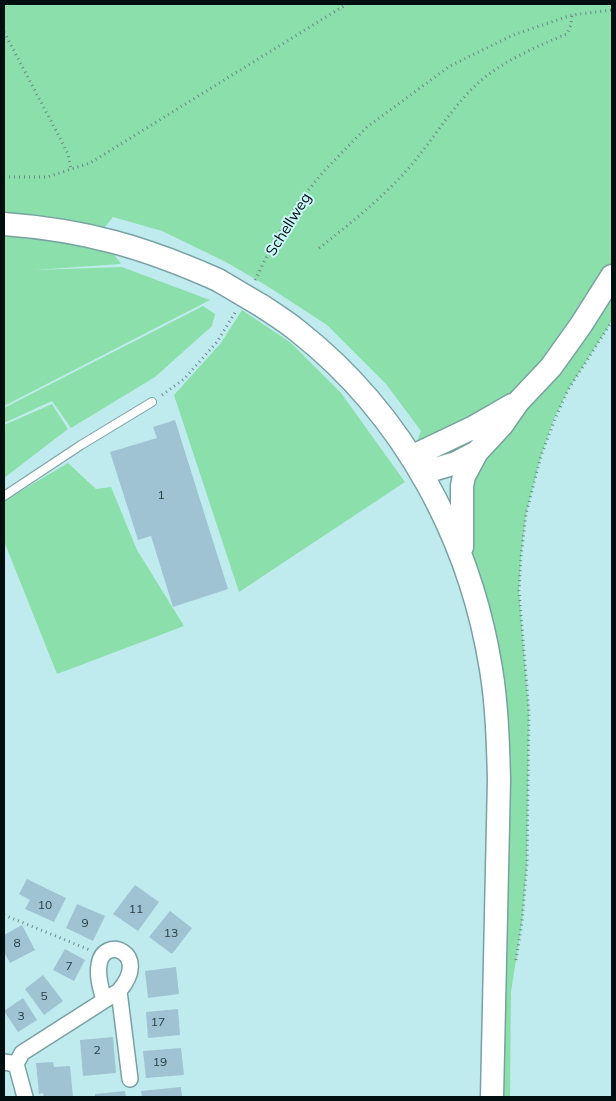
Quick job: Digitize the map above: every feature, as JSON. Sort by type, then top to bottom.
[{"type":"main road","points":[[4,224],[69,231],[125,244],[177,262],[218,280],[262,306],[298,331],[344,373],[372,404],[417,465],[440,506],[462,558],[477,604],[491,672],[498,739],[499,779],[492,1097]]},
{"type":"main road","points":[[462,558],[462,486],[464,476],[477,452],[502,425],[518,402],[551,366],[581,325],[612,276]]},
{"type":"main road","points":[[417,465],[472,428],[518,402]]},
{"type":"main road","points":[[417,465],[456,463],[477,452]]},
{"type":"street","points":[[25,1097],[10,1063],[22,1052],[119,991],[129,976],[131,967],[125,954],[117,949],[110,950],[102,955],[99,964],[99,976],[104,1000]]},
{"type":"street","points":[[119,991],[130,1079]]},
{"type":"lane","points":[[4,496],[81,445],[152,402]]},
{"type":"path","points":[[4,177],[47,177],[70,170],[104,155],[347,4]]},
{"type":"path","name":"Schellweg","points":[[252,284],[275,240],[298,203],[324,171],[367,127],[450,66],[512,35],[572,15],[612,10]]},
{"type":"path","points":[[319,248],[362,214],[408,169],[455,107],[478,82],[509,61],[567,34],[572,25],[572,15]]},
{"type":"path","points":[[4,32],[68,154],[70,170]]},
{"type":"path","points":[[152,402],[190,373],[217,342],[238,308]]},
{"type":"path","points":[[515,966],[522,922],[527,863],[529,712],[519,591],[526,514],[554,419],[568,390],[612,321]]},
{"type":"path","points":[[4,915],[102,955]]},
{"type":"green space","points":[[4,4],[612,4],[612,321],[568,390],[554,419],[541,456],[526,514],[521,556],[519,591],[529,712],[527,863],[522,922],[511,992],[510,1097],[492,1097],[499,779],[462,486],[502,425],[411,457],[421,431],[386,384],[327,325],[224,261],[162,231],[113,217],[97,237],[4,224]]},
{"type":"green space","points":[[4,236],[31,236],[110,249],[121,264],[34,270],[122,267],[210,300],[4,406]]},
{"type":"green space","points":[[203,306],[215,314],[212,326],[155,377],[71,428],[52,401],[4,423],[4,408]]},
{"type":"green space","points":[[242,310],[291,343],[341,393],[405,482],[239,592],[174,395],[221,343]]},
{"type":"green space","points":[[52,404],[68,429],[4,478],[4,425]]},
{"type":"green space","points":[[68,463],[96,489],[111,487],[137,550],[184,626],[57,674],[4,541],[4,501]]},
{"type":"building","points":[[175,420],[228,589],[173,607],[151,536],[138,540],[110,452],[157,438],[153,427]]},
{"type":"building","points":[[27,879],[66,898],[54,922],[25,909],[30,900],[19,894]]},
{"type":"building","points":[[135,885],[159,902],[138,931],[113,914]]},
{"type":"building","points":[[77,904],[105,916],[93,941],[66,928]]},
{"type":"building","points":[[170,911],[192,928],[172,954],[149,937]]},
{"type":"building","points":[[22,925],[35,950],[10,963],[4,952],[4,935]]},
{"type":"building","points":[[65,949],[85,960],[74,981],[53,970]]},
{"type":"building","points":[[176,967],[179,994],[148,998],[145,971]]},
{"type":"building","points":[[43,975],[63,1001],[44,1015],[25,989]]},
{"type":"building","points":[[23,998],[37,1020],[18,1032],[4,1011]]},
{"type":"building","points":[[178,1009],[180,1035],[148,1038],[146,1012]]},
{"type":"building","points":[[113,1037],[116,1073],[83,1076],[80,1040]]},
{"type":"building","points":[[181,1048],[184,1075],[146,1078],[143,1051]]},
{"type":"building","points":[[53,1062],[54,1067],[70,1066],[73,1097],[44,1097],[43,1093],[39,1094],[36,1063]]},
{"type":"building","points":[[181,1087],[182,1097],[142,1097],[141,1091]]},
{"type":"building","points":[[125,1091],[126,1097],[95,1097],[95,1094]]}]
